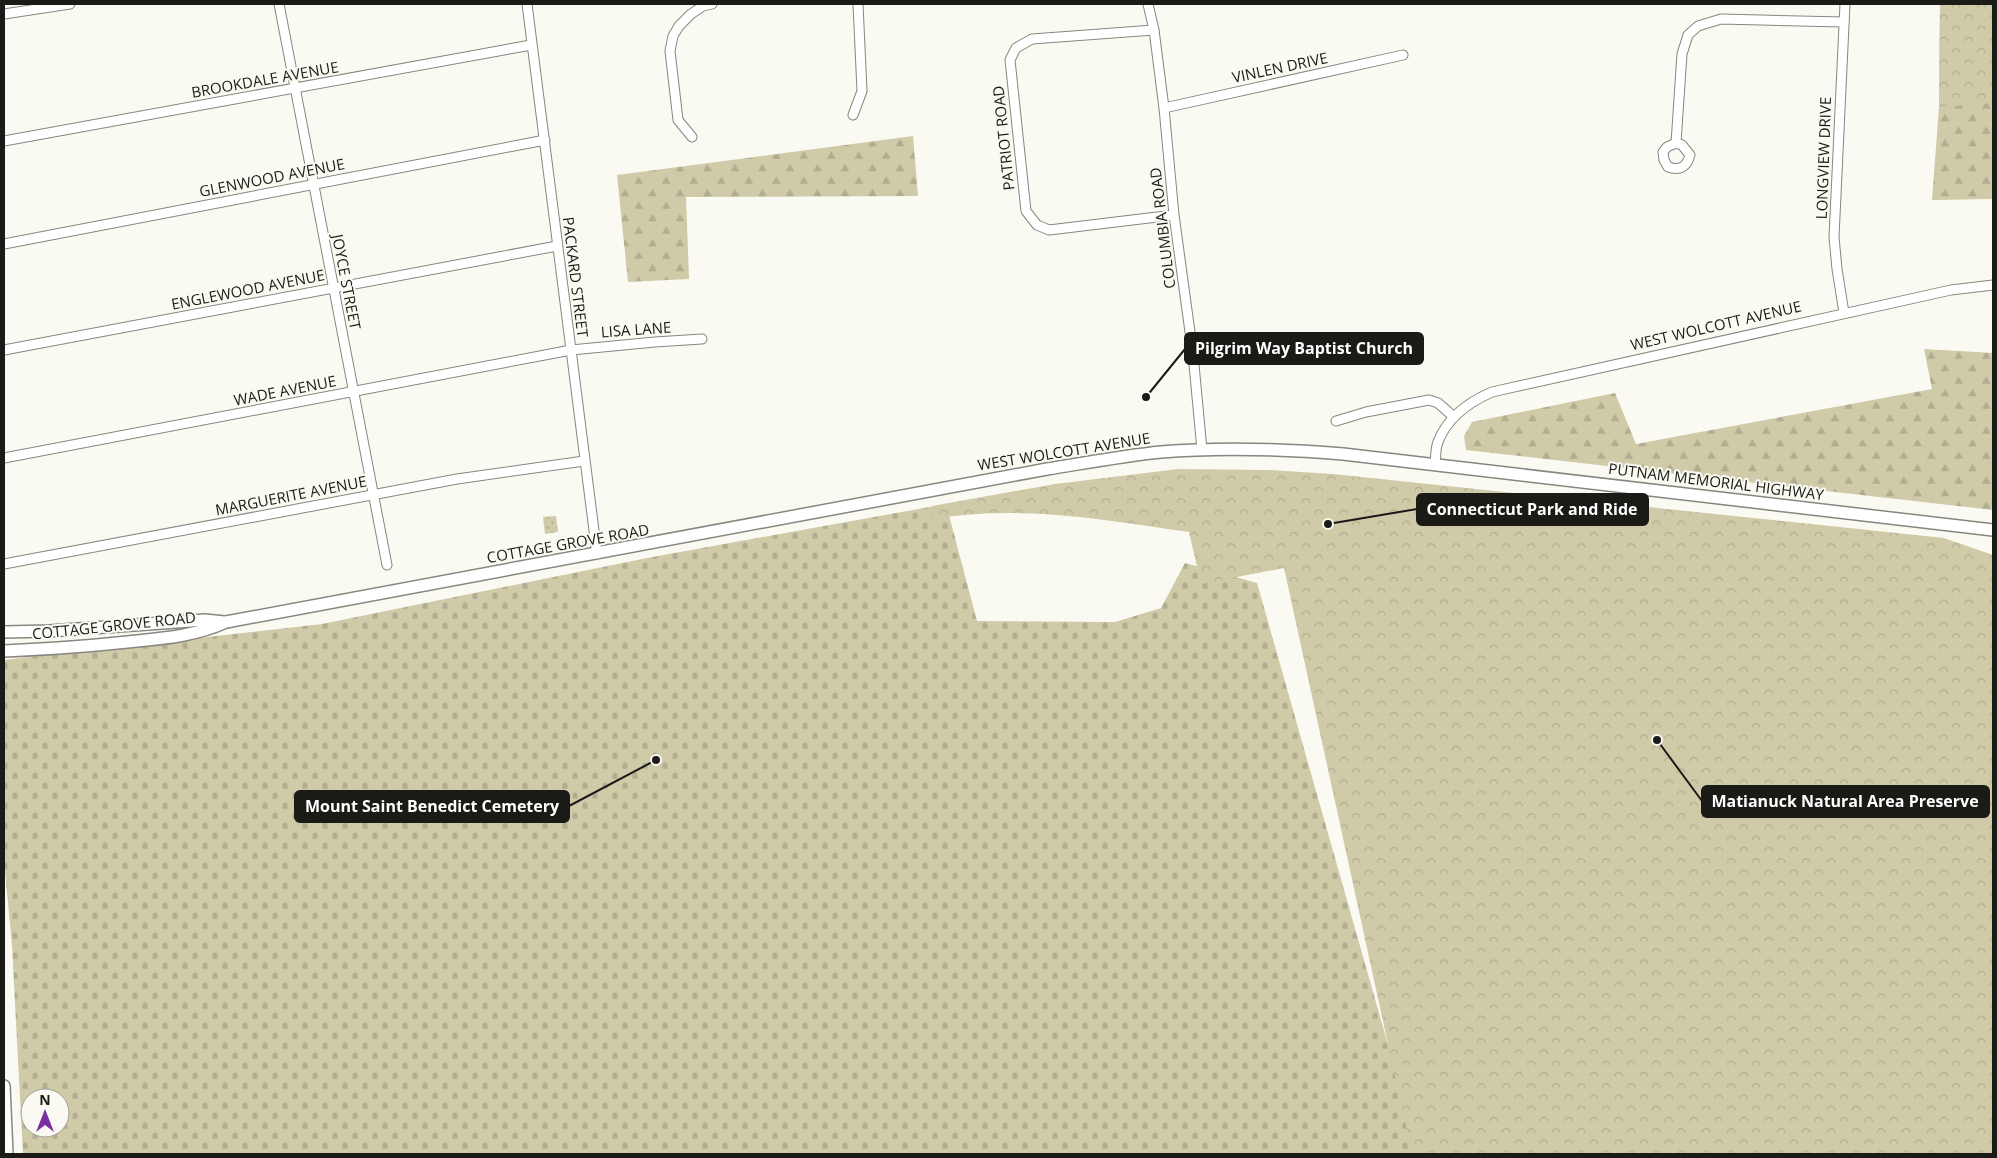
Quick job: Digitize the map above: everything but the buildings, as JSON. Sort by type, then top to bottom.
[{"type":"main road","name":"WEST WOLCOTT AVENUE","points":[[915,494],[1114,457],[1202,450],[1287,450],[1435,465]]},
{"type":"main road","name":"PUTNAM MEMORIAL HIGHWAY","points":[[1435,465],[1993,530]]},
{"type":"main road","name":"COTTAGE GROVE ROAD","points":[[4,632],[49,631],[205,620],[226,622],[915,494]]},
{"type":"main road","name":"COTTAGE GROVE ROAD","points":[[4,651],[102,645],[178,636],[208,631],[226,622]]},
{"type":"main road","points":[[4,1086],[7,1154]]},
{"type":"street","points":[[4,14],[70,4]]},
{"type":"street","name":"JOYCE STREET","points":[[279,4],[388,565]]},
{"type":"street","name":"PACKARD STREET","points":[[527,4],[597,554]]},
{"type":"street","points":[[692,137],[678,120],[670,51],[672,36],[679,26],[697,10],[712,4]]},
{"type":"street","points":[[853,115],[862,91],[858,4]]},
{"type":"street","name":"COLUMBIA ROAD","points":[[1148,4],[1154,30],[1164,108],[1174,215],[1193,354],[1202,450]]},
{"type":"street","name":"LONGVIEW DRIVE","points":[[1844,313],[1834,237],[1845,4]]},
{"type":"street","points":[[1676,143],[1682,54],[1688,35],[1698,26],[1720,19],[1844,22]]},
{"type":"street","name":"PATRIOT ROAD","points":[[1154,30],[1032,39],[1016,48],[1010,60],[1026,211],[1037,226],[1049,230],[1174,215]]},
{"type":"street","name":"BROOKDALE AVENUE","points":[[4,141],[531,45]]},
{"type":"street","name":"VINLEN DRIVE","points":[[1164,108],[1403,55]]},
{"type":"street","name":"GLENWOOD AVENUE","points":[[4,244],[545,140]]},
{"type":"street","name":"ENGLEWOOD AVENUE","points":[[4,350],[557,246]]},
{"type":"street","name":"WEST WOLCOTT AVENUE","points":[[1435,465],[1437,443],[1454,417],[1477,399],[1507,387],[1951,290],[1993,285]]},
{"type":"street","name":"LISA LANE","points":[[571,350],[645,342],[702,339]]},
{"type":"street","name":"WADE AVENUE","points":[[4,458],[571,350]]},
{"type":"street","points":[[1336,421],[1366,412],[1428,400],[1438,403],[1454,417]]},
{"type":"street","name":"MARGUERITE AVENUE","points":[[4,564],[494,473],[584,461]]},
{"type":"green space","points":[[1940,4],[1993,4],[1993,199],[1932,200],[1939,107]]},
{"type":"green space","points":[[1940,4],[1993,4],[1993,103],[1939,107]]},
{"type":"green space","points":[[913,136],[918,196],[686,197],[689,279],[628,282],[617,175]]},
{"type":"green space","points":[[1924,349],[1993,353],[1993,510],[1466,450],[1464,436],[1472,422],[1615,393],[1636,444],[1932,389]]},
{"type":"green space","points":[[1178,469],[1268,470],[1333,474],[1944,538],[1993,555],[1993,1154],[1412,1154],[1284,568],[1201,584],[1189,532],[1061,515],[1029,513],[965,515],[933,519],[932,506],[1055,484]]},
{"type":"green space","points":[[946,504],[977,621],[1115,622],[1161,608],[1185,563],[1257,583],[1419,1154],[23,1154],[22,1138],[70,1138],[70,1088],[20,1088],[20,1097],[12,946],[4,860],[4,660],[322,624],[647,558]]},
{"type":"green space","points":[[556,516],[558,532],[545,534],[543,517]]},
{"type":"place","name":"Pilgrim Way Baptist Church","points":[[1146,397]]},
{"type":"place","name":"Connecticut Park and Ride","points":[[1328,524]]},
{"type":"place","name":"Matianuck Natural Area Preserve","points":[[1657,740]]},
{"type":"place","name":"Mount Saint Benedict Cemetery","points":[[656,760]]}]
